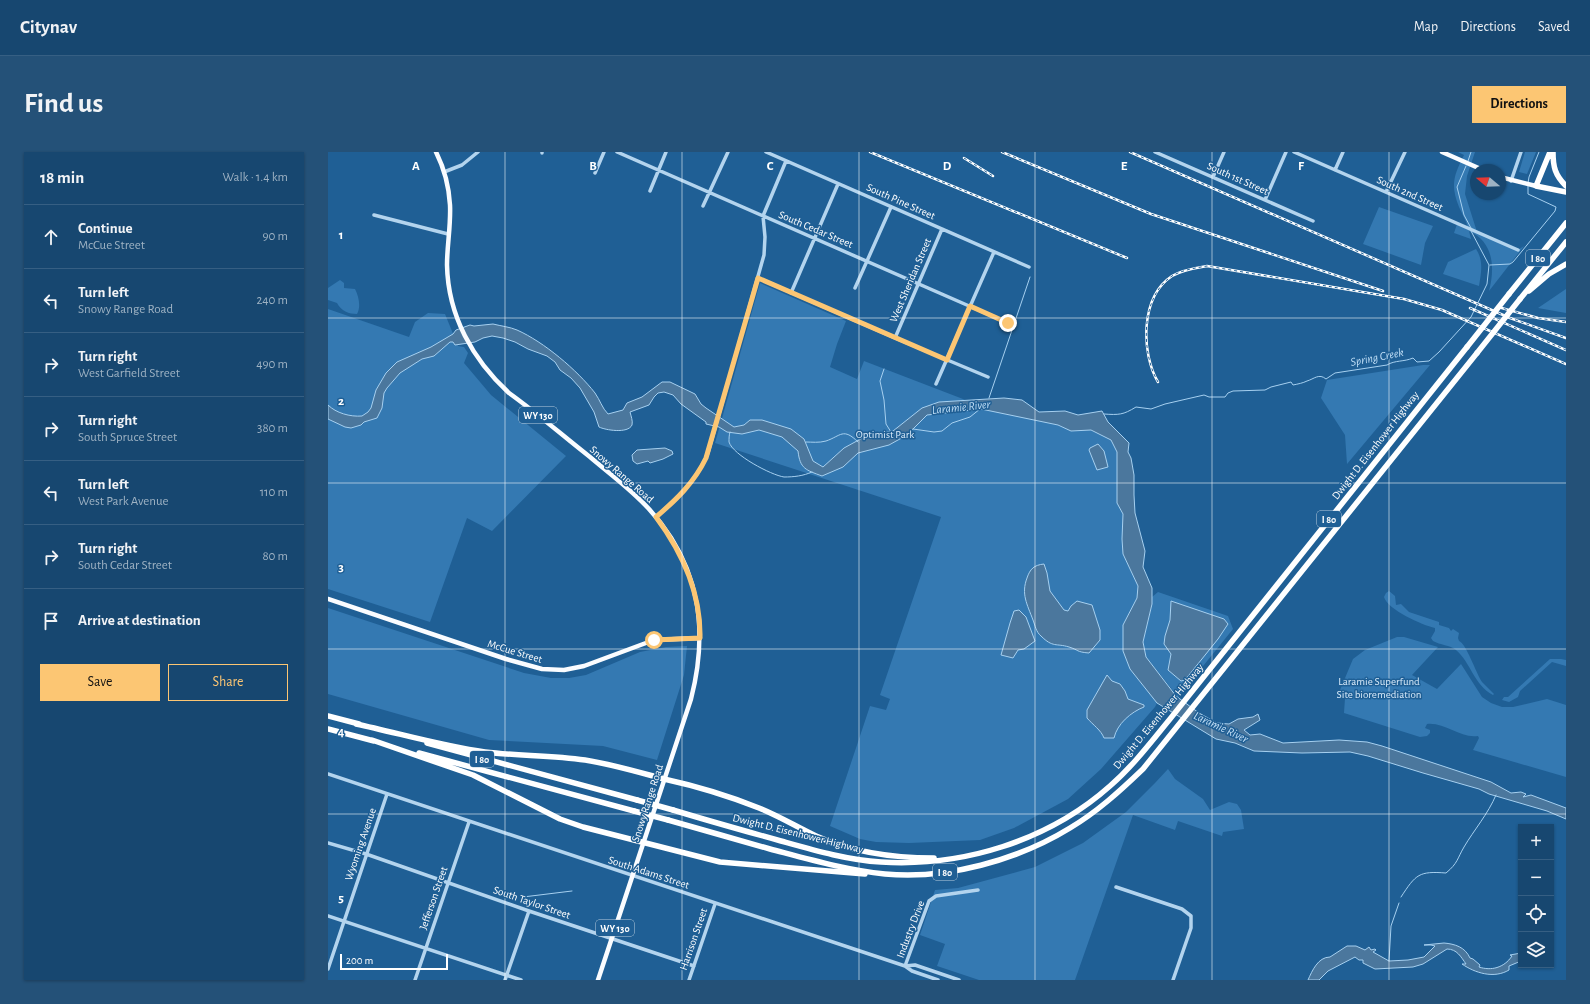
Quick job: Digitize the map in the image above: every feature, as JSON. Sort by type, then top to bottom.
[{"type":"highway","points":[[1531,185],[1546,152]]},
{"type":"highway","points":[[1531,185],[1551,152]]},
{"type":"highway","points":[[1551,152],[1556,174],[1566,186]]},
{"type":"highway","points":[[1531,185],[1566,192]]},
{"type":"highway","name":"Dwight D. Eisenhower Highway","points":[[328,716],[840,856],[881,862],[946,860],[992,850],[1020,841],[1074,813],[1109,787],[1130,766],[1192,692],[1566,223]]},
{"type":"highway","name":"Dwight D. Eisenhower Highway","points":[[328,728],[806,859],[860,870],[886,874],[933,873],[959,870],[1014,855],[1070,829],[1095,812],[1143,769],[1566,242]]},
{"type":"highway","points":[[1520,299],[1549,274],[1566,264]]},
{"type":"highway","points":[[356,724],[463,748],[486,752],[589,761],[665,779],[742,801],[830,842],[870,854],[900,858],[934,858],[959,855],[1020,841]]},
{"type":"highway","points":[[372,740],[473,775],[560,819],[583,827],[643,843],[720,862],[867,874],[886,874]]},
{"type":"main road","name":"Snowy Range Road","points":[[436,152],[444,172],[450,205],[448,234],[448,278],[459,324],[474,353],[500,385],[607,472],[635,496],[656,517],[672,540],[690,578],[697,602],[700,656],[694,685],[665,779],[598,980]]},
{"type":"main road","points":[[1442,152],[1470,164]]},
{"type":"main road","points":[[1506,178],[1531,185]]},
{"type":"main road","name":"McCue Street","points":[[328,599],[506,659],[542,669],[564,670],[584,666],[654,640],[700,638]]},
{"type":"street","points":[[444,172],[462,165],[478,152]]},
{"type":"street","points":[[595,173],[604,152]]},
{"type":"street","name":"South Cedar Street","points":[[617,152],[1008,323]]},
{"type":"street","points":[[650,191],[666,152]]},
{"type":"street","points":[[703,206],[728,152]]},
{"type":"street","name":"South Pine Street","points":[[766,152],[1029,267]]},
{"type":"street","name":"South 1st Street","points":[[1155,152],[1161,153],[1313,221]]},
{"type":"street","points":[[1213,177],[1224,152]]},
{"type":"street","points":[[1265,200],[1286,152]]},
{"type":"street","name":"South 2nd Street","points":[[1294,152],[1518,250]]},
{"type":"street","points":[[1335,170],[1343,152]]},
{"type":"street","points":[[1386,192],[1405,152]]},
{"type":"street","points":[[1511,180],[1521,152]]},
{"type":"street","points":[[656,517],[680,496],[694,480],[706,458],[758,278],[765,245],[763,216],[786,161]]},
{"type":"street","points":[[791,293],[838,184]]},
{"type":"street","points":[[855,288],[891,207]]},
{"type":"street","points":[[374,215],[448,234]]},
{"type":"street","name":"West Sheridan Street","points":[[895,338],[942,229]]},
{"type":"street","points":[[936,384],[994,252]]},
{"type":"street","points":[[758,278],[988,377]]},
{"type":"street","name":"South Adams Street","points":[[328,774],[905,966],[912,972],[938,980]]},
{"type":"street","name":"Wyoming Avenue","points":[[328,969],[387,794]]},
{"type":"street","name":"Jefferson Street","points":[[415,980],[469,822]]},
{"type":"street","name":"South Taylor Street","points":[[328,843],[366,854],[529,911],[694,966]]},
{"type":"street","points":[[1116,887],[1182,909],[1191,916],[1191,928],[1173,980]]},
{"type":"street","name":"Industry Drive","points":[[905,966],[929,901],[936,896],[978,890]]},
{"type":"street","name":"Harrison Street","points":[[689,980],[715,904]]},
{"type":"street","points":[[505,980],[529,911]]},
{"type":"street","points":[[328,916],[521,980]]},
{"type":"street","name":"South Adams Street","points":[[905,966],[915,965],[959,980]]},
{"type":"green space","points":[[1458,152],[1475,152],[1467,176],[1465,194],[1477,232],[1518,250],[1524,246],[1489,291],[1492,265],[1491,256],[1484,242],[1469,231],[1471,239],[1454,233],[1457,224],[1468,228],[1456,199],[1454,186],[1454,180],[1464,155]]},
{"type":"green space","points":[[1525,152],[1536,152],[1527,174],[1519,172]]},
{"type":"green space","points":[[1379,207],[1433,226],[1425,243],[1421,265],[1363,244]]},
{"type":"green space","points":[[1476,249],[1481,263],[1479,286],[1443,274],[1448,262]]},
{"type":"green space","points":[[340,280],[344,283],[344,288],[355,289],[358,295],[359,308],[357,314],[346,312],[337,303],[328,300],[328,288]]},
{"type":"green space","name":"Optimist Park","points":[[760,283],[846,321],[830,367],[857,379],[864,361],[963,399],[977,407],[977,409],[1007,413],[1058,425],[1071,431],[1091,430],[1111,440],[1117,452],[1117,503],[1123,514],[1123,554],[1138,586],[1137,598],[1123,625],[1123,651],[1130,669],[1157,703],[1101,769],[1068,799],[1014,828],[980,840],[909,843],[876,842],[860,839],[830,826],[870,706],[886,710],[890,699],[880,695],[941,517],[715,443]]},
{"type":"green space","points":[[1566,289],[1566,313],[1538,308],[1563,291]]},
{"type":"green space","points":[[328,309],[409,337],[415,322],[428,313],[445,314],[458,346],[464,347],[468,353],[464,363],[491,395],[566,456],[492,531],[467,518],[430,622],[328,589]]},
{"type":"green space","points":[[1430,365],[1347,464],[1345,435],[1321,398],[1327,380]]},
{"type":"green space","points":[[1389,591],[1395,596],[1396,605],[1401,604],[1409,612],[1439,622],[1439,625],[1449,628],[1451,631],[1453,629],[1459,633],[1459,641],[1468,652],[1482,682],[1494,694],[1493,695],[1481,686],[1461,655],[1456,650],[1433,641],[1431,638],[1435,628],[1422,624],[1398,612],[1392,607],[1384,597]]},
{"type":"green space","points":[[1158,592],[1228,616],[1233,629],[1178,697],[1146,657],[1143,642],[1152,605],[1152,597]]},
{"type":"green space","points":[[328,608],[524,673],[551,678],[569,678],[586,675],[640,652],[666,647],[687,646],[684,675],[657,760],[603,746],[489,740],[328,694]]},
{"type":"green space","name":"Laramie Superfund Site bioremediation","points":[[1397,637],[1404,637],[1438,647],[1412,675],[1437,689],[1461,664],[1482,697],[1491,703],[1502,707],[1513,707],[1547,699],[1566,705],[1566,777],[1473,750],[1479,738],[1478,736],[1465,735],[1440,725],[1427,724],[1425,728],[1430,730],[1430,733],[1427,736],[1420,737],[1344,713],[1345,698],[1340,690],[1353,659],[1365,650]]},
{"type":"green space","points":[[1550,659],[1566,660],[1566,666],[1552,662],[1520,691],[1518,697],[1509,702],[1502,700],[1504,697],[1508,697]]},
{"type":"green space","points":[[1168,769],[1175,779],[1203,799],[1210,810],[1229,802],[1237,804],[1241,810],[1244,829],[1223,832],[1222,836],[1178,821],[1175,830],[1133,815],[1075,980],[979,980],[937,966],[945,944],[920,935],[935,890],[958,888],[1035,867],[1083,843],[1126,812]]},
{"type":"water","name":"Laramie River","points":[[493,324],[514,329],[527,335],[549,349],[570,366],[588,384],[608,414],[623,410],[627,403],[642,397],[662,382],[670,382],[695,394],[701,404],[734,427],[744,425],[750,420],[762,420],[791,429],[804,439],[813,461],[823,467],[844,448],[866,436],[893,431],[922,408],[939,402],[1004,398],[1022,400],[1039,412],[1065,411],[1078,415],[1102,411],[1108,422],[1129,443],[1128,452],[1131,458],[1134,475],[1135,513],[1145,551],[1143,567],[1152,588],[1152,604],[1143,642],[1146,657],[1176,696],[1199,713],[1217,723],[1229,724],[1238,719],[1253,717],[1258,714],[1260,720],[1244,730],[1250,735],[1260,734],[1283,743],[1339,740],[1367,742],[1491,782],[1511,793],[1521,792],[1526,794],[1523,797],[1531,795],[1566,808],[1566,819],[1547,811],[1489,794],[1479,789],[1350,752],[1302,753],[1254,751],[1235,743],[1216,739],[1157,703],[1130,669],[1123,651],[1123,625],[1137,598],[1138,586],[1123,554],[1123,514],[1117,503],[1117,452],[1111,440],[1091,430],[1071,431],[1058,425],[981,409],[927,415],[907,435],[889,445],[858,453],[843,467],[822,476],[805,468],[800,462],[798,451],[782,437],[759,430],[742,434],[727,432],[719,427],[706,424],[706,422],[681,404],[673,395],[664,392],[658,393],[649,405],[630,412],[632,425],[630,428],[626,430],[616,430],[599,427],[594,412],[580,388],[571,378],[560,370],[555,362],[547,356],[528,349],[515,342],[492,336],[475,342],[455,345],[453,342],[450,342],[434,356],[422,359],[400,373],[384,393],[382,408],[377,418],[351,428],[345,427],[328,419],[328,405],[339,412],[348,415],[362,416],[368,412],[371,408],[376,390],[386,373],[397,362],[431,347],[453,334],[456,330],[470,325]]},
{"type":"water","points":[[1098,444],[1104,451],[1108,467],[1097,470],[1089,450]]},
{"type":"water","points":[[665,448],[672,451],[673,454],[650,463],[648,461],[637,464],[633,461],[632,455],[637,450]]},
{"type":"water","points":[[1044,564],[1050,591],[1064,610],[1068,611],[1077,601],[1092,605],[1100,630],[1100,640],[1089,653],[1052,644],[1039,634],[1027,604],[1025,584],[1031,570],[1035,566]]},
{"type":"water","points":[[1171,601],[1224,619],[1228,624],[1218,639],[1185,680],[1181,681],[1168,670],[1171,654],[1164,644],[1170,620]]},
{"type":"water","points":[[1019,610],[1026,617],[1035,641],[1024,649],[1018,650],[1013,658],[1001,655],[1014,611]]},
{"type":"water","points":[[1107,675],[1112,681],[1120,684],[1128,699],[1144,705],[1144,707],[1134,712],[1121,723],[1114,738],[1104,738],[1099,730],[1087,718],[1087,710]]},
{"type":"water","points":[[1444,943],[1456,945],[1480,965],[1479,967],[1488,969],[1501,966],[1509,960],[1512,956],[1510,955],[1518,954],[1518,962],[1509,966],[1509,970],[1503,973],[1485,974],[1462,964],[1466,964],[1458,954],[1453,950],[1447,949],[1423,964],[1413,967],[1375,969],[1363,963],[1363,960],[1359,960],[1355,957],[1328,971],[1319,980],[1308,980],[1322,959],[1330,957],[1347,946],[1356,946],[1365,950],[1369,947],[1371,950],[1375,949],[1376,950],[1373,952],[1389,961],[1424,957],[1435,946],[1424,945]]},
{"type":"waterway","name":"Spring Creek","points":[[1468,161],[1471,152]]},
{"type":"waterway","points":[[1528,183],[1539,152]]},
{"type":"waterway","name":"Spring Creek","points":[[1466,166],[1457,187],[1464,215],[1471,228]]},
{"type":"waterway","points":[[1490,265],[1510,264],[1513,262],[1555,211],[1556,207],[1528,194],[1528,186]]},
{"type":"waterway","name":"Spring Creek","points":[[1104,414],[1121,414],[1136,407],[1151,409],[1165,404],[1204,395],[1209,397],[1225,397],[1228,393],[1233,391],[1265,390],[1291,382],[1293,385],[1319,376],[1326,379],[1335,373],[1387,365],[1393,362],[1413,358],[1417,362],[1429,361],[1471,317],[1487,284],[1489,265],[1471,231]]},
{"type":"waterway","name":"Laramie River","points":[[989,398],[1030,277]]},
{"type":"waterway","points":[[884,369],[880,381],[884,400],[886,424],[891,432]]},
{"type":"waterway","name":"Laramie River","points":[[913,429],[934,432],[942,431],[952,423],[970,417],[980,409]]},
{"type":"waterway","points":[[730,432],[729,442],[737,453],[770,473],[784,477],[798,476],[812,472]]},
{"type":"waterway","points":[[806,442],[823,442],[842,434],[849,435],[858,442]]},
{"type":"waterway","points":[[1401,897],[1411,883],[1419,876],[1430,873],[1446,873],[1453,866],[1489,809],[1496,795]]},
{"type":"waterway","points":[[523,897],[572,891]]},
{"type":"waterway","points":[[1389,961],[1391,926],[1399,903]]},
{"type":"railway","points":[[870,152],[1127,258]]},
{"type":"railway","points":[[1002,152],[1151,214],[1383,291]]},
{"type":"railway","points":[[1130,152],[1510,318],[1566,338]]},
{"type":"railway","points":[[964,158],[993,176]]},
{"type":"railway","points":[[1158,382],[1152,370],[1147,341],[1149,311],[1154,297],[1162,285],[1172,276],[1193,268],[1207,266],[1404,299],[1442,310],[1566,364]]},
{"type":"railway","points":[[1498,307],[1538,318],[1566,322]]},
{"type":"railway","points":[[1470,308],[1566,350]]},
{"type":"route","points":[[654,640],[700,638],[697,602],[688,571],[672,540],[656,517],[680,496],[694,480],[706,458],[758,278],[947,360],[970,306],[1008,323]]}]
